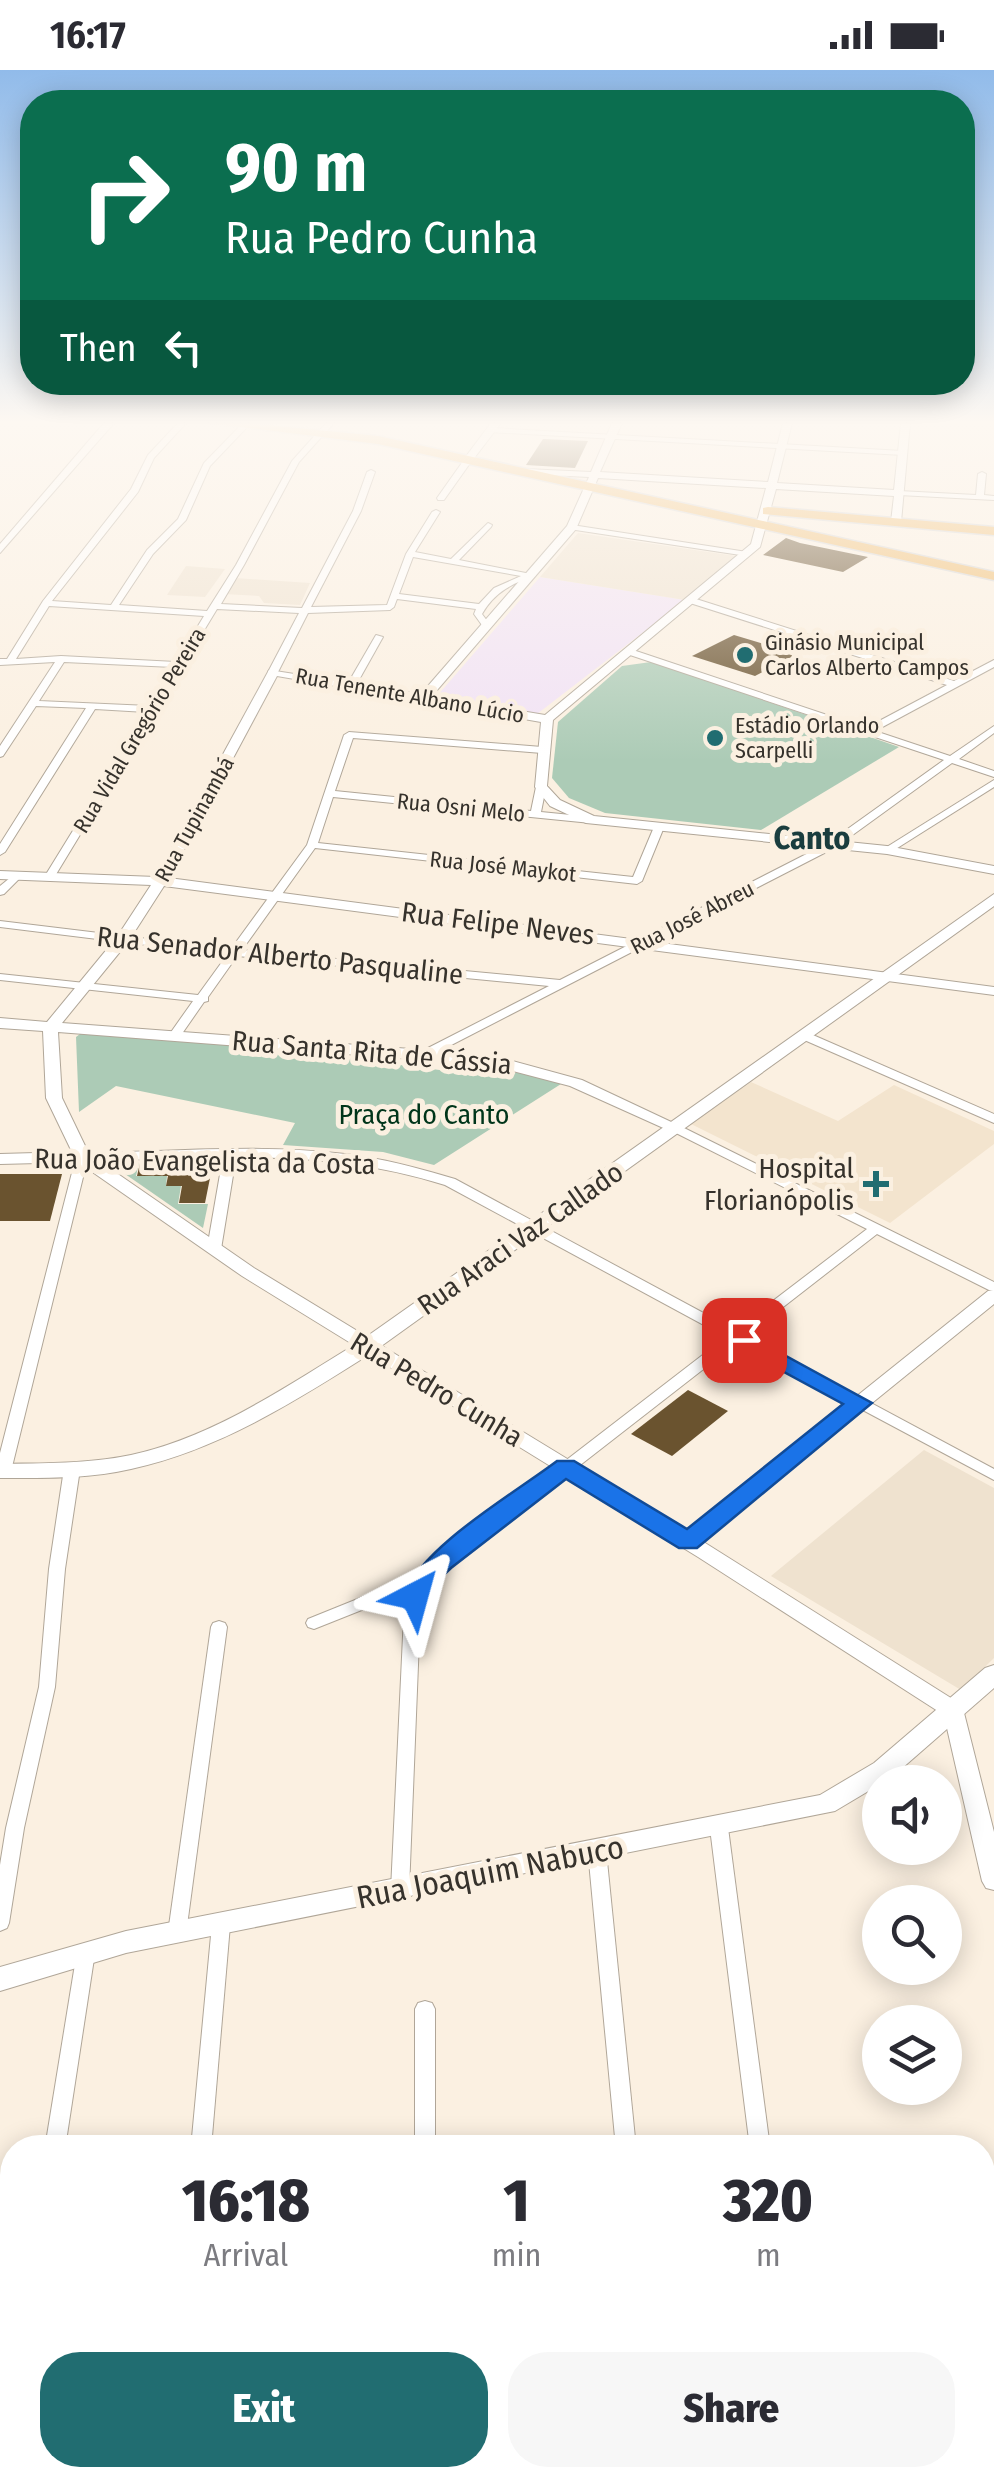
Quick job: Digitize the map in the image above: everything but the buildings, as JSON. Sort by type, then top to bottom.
[{"type":"main road","points":[[838,536],[994,576]]},
{"type":"main road","name":"Rua Araci Vaz Callado","points":[[2,1471],[134,1462],[184,1446],[269,1406],[366,1347],[994,899]]},
{"type":"main road","name":"Rua Joaquim Nabuco","points":[[0,1978],[86,1952],[177,1933],[798,1812],[855,1790],[994,1674]]},
{"type":"street","points":[[6,660],[99,536]]},
{"type":"street","points":[[114,607],[150,552],[166,536]]},
{"type":"street","name":"Rua Vidal Gregório Pereira","points":[[50,876],[253,536]]},
{"type":"street","name":"Rua Tupinambá","points":[[50,1028],[123,939],[194,825],[344,536]]},
{"type":"street","points":[[46,603],[211,610],[381,610],[390,608],[410,554],[421,536]]},
{"type":"street","points":[[452,560],[477,536]]},
{"type":"street","points":[[424,698],[565,536]]},
{"type":"street","points":[[629,536],[748,554]]},
{"type":"street","points":[[535,814],[547,719],[748,554],[761,536]]},
{"type":"street","points":[[410,554],[532,575]]},
{"type":"street","points":[[488,626],[478,614],[481,606],[502,584],[532,575]]},
{"type":"street","points":[[396,596],[481,606]]},
{"type":"street","points":[[693,601],[955,684]]},
{"type":"street","points":[[352,685],[380,637]]},
{"type":"street","points":[[630,652],[994,774]]},
{"type":"street","points":[[6,660],[61,658],[178,665]]},
{"type":"street","points":[[0,754],[61,658]]},
{"type":"street","points":[[868,731],[994,663]]},
{"type":"street","name":"Rua Tenente Albano Lúcio","points":[[272,672],[547,719]]},
{"type":"street","points":[[33,703],[151,709]]},
{"type":"street","points":[[0,852],[92,706]]},
{"type":"street","name":"Rua José Abreu","points":[[428,1053],[832,844],[994,729]]},
{"type":"street","points":[[176,1036],[312,845],[353,733],[542,750]]},
{"type":"street","points":[[887,850],[994,784]]},
{"type":"street","points":[[541,788],[556,803],[592,820],[887,850],[994,870]]},
{"type":"street","name":"Rua Osni Melo","points":[[330,794],[592,820]]},
{"type":"street","name":"Rua José Maykot","points":[[312,845],[637,881],[658,827]]},
{"type":"street","name":"Rua Felipe Neves","points":[[0,875],[160,880],[644,941],[994,991]]},
{"type":"street","points":[[0,892],[16,876]]},
{"type":"street","name":"Rua Senador Alberto Pasqualine","points":[[0,924],[237,953],[561,984]]},
{"type":"street","points":[[0,977],[204,999]]},
{"type":"street","name":"Rua Santa Rita de Cássia","points":[[0,1023],[428,1053],[547,1072],[676,1128],[994,1291]]},
{"type":"street","points":[[2,1471],[82,1157],[54,1098],[50,1028]]},
{"type":"street","points":[[806,1036],[994,1119]]},
{"type":"street","points":[[214,1248],[230,1156]]},
{"type":"street","name":"Rua João Evangelista da Costa","points":[[0,1159],[230,1156],[391,1164],[450,1182],[994,1475]]},
{"type":"street","name":"Rua Pedro Cunha","points":[[82,1157],[366,1347],[688,1542],[954,1711]]},
{"type":"street","points":[[314,1623],[423,1579],[876,1228]]},
{"type":"street","points":[[688,1542],[994,1291]]},
{"type":"street","points":[[0,1923],[14,1828],[47,1688],[57,1569],[72,1469]]},
{"type":"street","points":[[400,1890],[412,1615],[423,1579]]},
{"type":"street","points":[[177,1933],[219,1627]]},
{"type":"street","points":[[954,1711],[994,1881]]},
{"type":"street","points":[[719,1828],[758,2135]]},
{"type":"street","points":[[597,1851],[625,2135]]},
{"type":"street","points":[[203,2135],[222,1925]]},
{"type":"street","points":[[57,2135],[86,1952]]},
{"type":"street","points":[[424,2135],[425,2008]]},
{"type":"shaded area","points":[[576,536],[736,556],[685,600],[540,577]]},
{"type":"shaded area","points":[[186,566],[225,569],[205,597],[167,595]]},
{"type":"shaded area","points":[[540,577],[685,600],[537,714],[437,696]]},
{"type":"shaded area","points":[[235,578],[310,583],[300,605],[264,603],[259,596],[224,594]]},
{"type":"shaded area","name":"Hospital Florianópolis","points":[[751,1082],[838,1121],[894,1085],[994,1131],[994,1144],[890,1223],[691,1124]]},
{"type":"shaded area","points":[[924,1450],[994,1488],[994,1658],[961,1690],[771,1576]]},
{"type":"green space","name":"Estádio Orlando Scarpelli","points":[[651,662],[899,747],[761,830],[605,813],[569,798],[552,778],[558,722],[622,666]]},
{"type":"green space","name":"Praça do Canto","points":[[80,1034],[325,1051],[330,1056],[510,1079],[518,1070],[561,1084],[434,1165],[383,1152],[283,1145],[295,1123],[116,1086],[79,1112],[76,1037]]},
{"type":"green space","points":[[119,1162],[139,1162],[136,1176],[167,1176],[166,1186],[181,1186],[178,1204],[208,1204],[203,1228],[115,1167]]},
{"type":"place","name":"Ginásio Municipal Carlos Alberto Campos","points":[[745,655]]},
{"type":"place","name":"Estádio Orlando Scarpelli","points":[[715,738]]},
{"type":"place","name":"Hospital Florianópolis","points":[[876,1184]]},
{"type":"district","name":"Canto","points":[[812,838]]},
{"type":"route","points":[[415,1596],[423,1579],[441,1562],[566,1467],[688,1542],[860,1403],[744,1340]]}]
